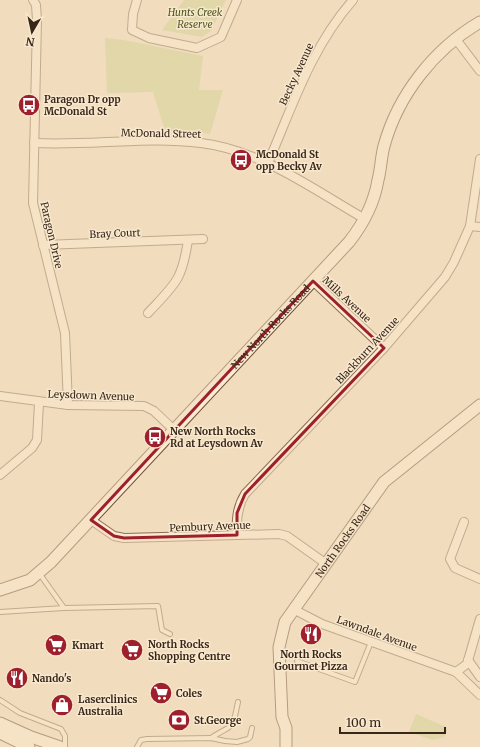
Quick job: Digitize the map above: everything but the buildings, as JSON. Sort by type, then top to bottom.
[{"type":"street","name":"Paragon Drive","points":[[33,0],[36,5],[37,20],[33,203],[65,333],[68,405]]},
{"type":"street","points":[[137,0],[133,14],[132,30],[149,38],[197,48],[221,37],[237,0]]},
{"type":"street","name":"Becky Avenue","points":[[268,163],[312,61],[328,34],[353,0]]},
{"type":"street","name":"New North Rocks Road","points":[[0,590],[19,585],[30,580],[39,573],[91,520],[349,242],[365,219],[376,191],[383,148],[394,118],[406,94],[429,63],[455,38],[480,22]]},
{"type":"street","points":[[455,38],[480,72]]},
{"type":"street","name":"McDonald Street","points":[[34,143],[195,142],[244,154],[268,163],[365,219]]},
{"type":"street","name":"Blackburn Avenue","points":[[237,535],[237,513],[239,503],[244,494],[384,348],[445,277],[454,262],[470,226],[477,188],[480,159]]},
{"type":"street","points":[[470,226],[480,227]]},
{"type":"street","name":"Bray Court","points":[[43,245],[203,239]]},
{"type":"street","points":[[148,313],[179,278],[185,263],[188,240]]},
{"type":"street","name":"Mills Avenue","points":[[313,281],[384,348]]},
{"type":"street","name":"Leysdown Avenue","points":[[0,396],[68,405],[144,406],[154,411],[174,430]]},
{"type":"street","points":[[0,475],[32,448],[37,440],[39,402]]},
{"type":"street","name":"North Rocks Road","points":[[280,746],[279,726],[282,717],[280,638],[285,622],[384,482],[480,405]]},
{"type":"street","name":"Pembury Avenue","points":[[91,520],[114,536],[124,538],[279,534],[287,536],[326,563]]},
{"type":"street","points":[[464,522],[450,560],[455,568],[480,578]]},
{"type":"street","name":"Lawndale Avenue","points":[[293,609],[322,624],[456,672],[480,695]]},
{"type":"street","points":[[456,672],[467,664],[480,619]]},
{"type":"street","points":[[468,660],[480,677]]},
{"type":"street","points":[[0,723],[59,747]]},
{"type":"street","points":[[0,733],[29,747]]},
{"type":"lane","points":[[39,573],[64,608]]},
{"type":"lane","points":[[0,612],[64,608],[158,606],[162,630],[170,634]]},
{"type":"lane","points":[[297,661],[355,682],[371,642]]},
{"type":"lane","points":[[0,700],[20,713],[61,729],[66,736],[65,747]]},
{"type":"lane","points":[[210,738],[231,727],[238,702]]},
{"type":"lane","points":[[137,747],[141,740],[210,738],[225,742],[243,741],[250,737],[252,728]]},
{"type":"highlighted area","points":[[313,281],[384,348],[245,494],[237,513],[237,535],[124,538],[114,536],[91,520],[174,430]]},
{"type":"green space","name":"Hunts Creek Reserve","points":[[184,0],[226,0],[211,31],[202,37],[162,30]]},
{"type":"green space","points":[[105,38],[124,40],[203,56],[199,90],[223,90],[210,134],[189,131],[165,131],[153,92],[107,93]]},
{"type":"green space","points":[[416,714],[446,727],[447,732],[444,737],[433,740],[409,732]]},
{"type":"place","name":"Paragon Dr opp McDonald St","points":[[29,105]]},
{"type":"place","name":"McDonald St opp Becky Av","points":[[241,160]]},
{"type":"place","name":"New North Rocks Rd at Leysdown Av","points":[[155,437]]},
{"type":"place","name":"North Rocks Gourmet Pizza","points":[[311,634]]},
{"type":"place","name":"Kmart","points":[[56,645]]},
{"type":"place","name":"North Rocks Shopping Centre","points":[[132,650]]},
{"type":"place","name":"Nando's","points":[[17,678]]},
{"type":"place","name":"Coles","points":[[161,693]]},
{"type":"place","name":"Laserclinics Australia","points":[[62,705]]},
{"type":"place","name":"St.George","points":[[179,720]]}]
